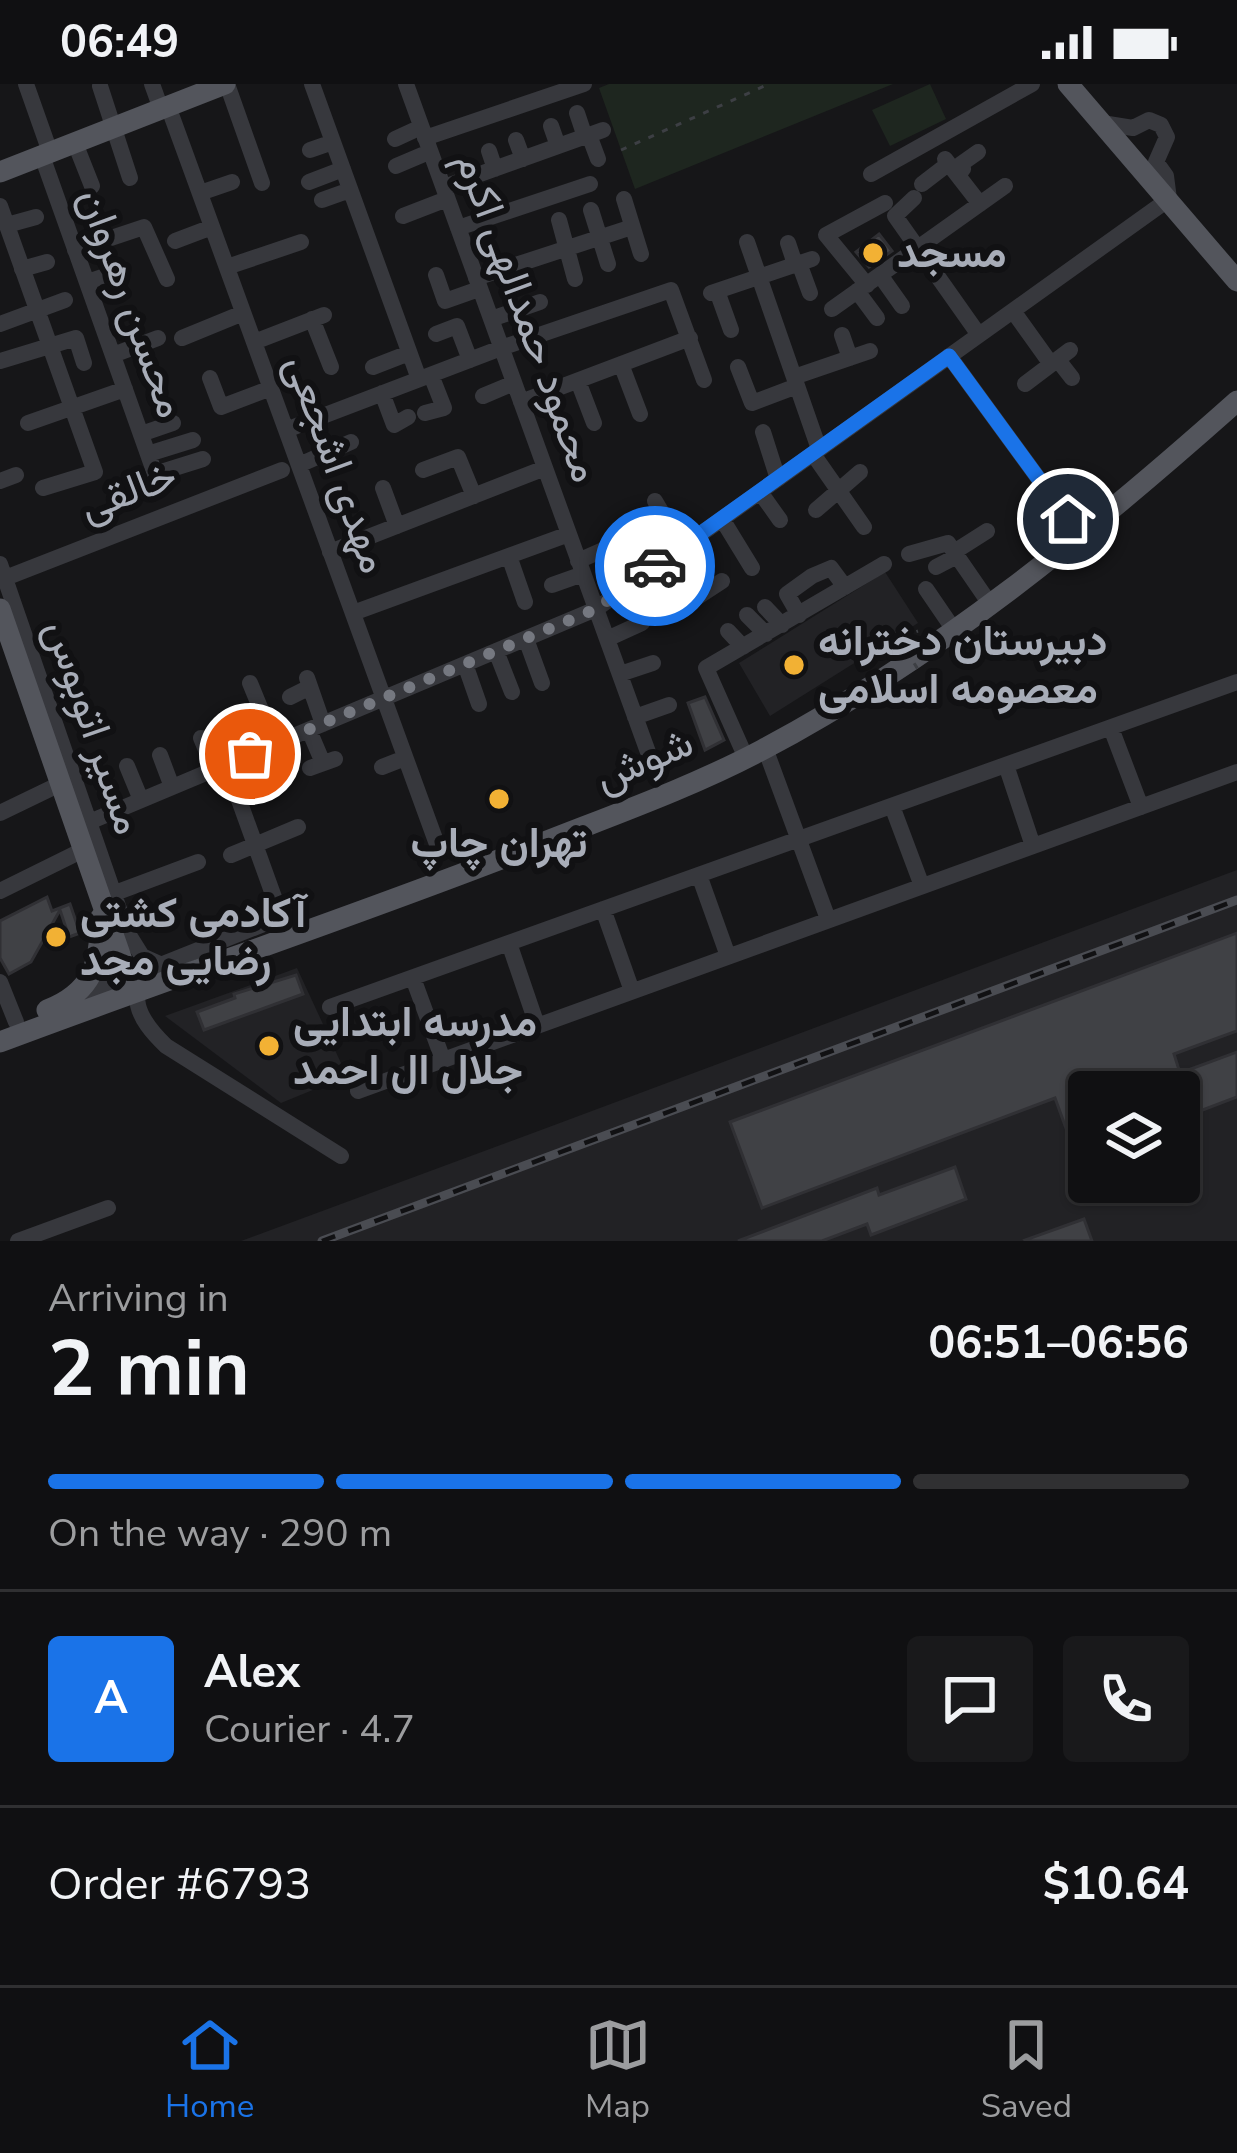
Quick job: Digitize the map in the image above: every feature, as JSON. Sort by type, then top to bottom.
[{"type":"main road","points":[[0,172],[226,84]]},
{"type":"main road","points":[[1068,84],[1237,281]]},
{"type":"main road","name":"شوش","points":[[0,1042],[282,918],[490,864],[664,796],[755,753],[858,694],[990,604],[1081,536],[1237,401]]},
{"type":"main road","points":[[1208,427],[1237,415]]},
{"type":"main road","points":[[0,609],[7,655],[82,825],[83,850],[107,896],[130,985]]},
{"type":"main road","points":[[8,1025],[69,1002],[93,971],[107,896]]},
{"type":"street","name":"محسن رهروان","points":[[26,84],[75,250],[155,474],[202,459]]},
{"type":"street","name":"مهدی اشجعی","points":[[152,84],[200,193],[286,430],[291,468],[330,552],[438,847]]},
{"type":"street","points":[[226,84],[262,182]]},
{"type":"street","points":[[312,84],[409,353],[444,408],[394,425],[382,393]]},
{"type":"street","name":"محمود حمدالهی اکرم","points":[[406,84],[657,777]]},
{"type":"street","points":[[395,139],[425,139],[584,84]]},
{"type":"street","points":[[871,174],[1032,84]]},
{"type":"street","points":[[100,86],[130,178]]},
{"type":"street","points":[[577,113],[592,134],[598,159]]},
{"type":"street","points":[[82,825],[596,609],[1168,200],[1166,176],[1156,162],[1167,137],[1161,125],[1149,119],[1133,128],[1102,123]]},
{"type":"street","points":[[551,126],[558,146]]},
{"type":"street","points":[[403,216],[492,160],[523,159],[592,134]]},
{"type":"street","points":[[396,166],[425,139]]},
{"type":"street","points":[[516,140],[523,159]]},
{"type":"street","points":[[310,150],[333,142]]},
{"type":"street","points":[[75,143],[92,186]]},
{"type":"street","points":[[950,166],[963,169],[961,164],[978,152]]},
{"type":"street","points":[[950,166],[895,216],[979,335]]},
{"type":"street","points":[[950,166],[980,203]]},
{"type":"street","points":[[309,182],[343,170]]},
{"type":"street","points":[[200,193],[232,182]]},
{"type":"street","points":[[458,228],[590,184]]},
{"type":"street","points":[[832,309],[1005,186]]},
{"type":"street","points":[[322,200],[350,190]]},
{"type":"street","points":[[624,199],[641,254]]},
{"type":"street","points":[[885,203],[826,236],[868,284],[902,306]]},
{"type":"street","points":[[0,206],[95,472],[43,488]]},
{"type":"street","points":[[591,210],[608,264]]},
{"type":"street","points":[[7,225],[36,217]]},
{"type":"street","points":[[559,220],[575,279]]},
{"type":"street","points":[[75,250],[145,226],[167,279]]},
{"type":"street","points":[[175,241],[212,226]]},
{"type":"street","points":[[436,275],[445,301],[478,283],[632,227]]},
{"type":"street","points":[[226,267],[302,242]]},
{"type":"street","points":[[747,242],[816,452],[864,527]]},
{"type":"street","points":[[780,247],[796,264],[810,293]]},
{"type":"street","points":[[22,269],[47,262]]},
{"type":"street","points":[[731,330],[714,292],[796,264]]},
{"type":"street","points":[[87,282],[120,271]]},
{"type":"street","points":[[868,284],[877,318]]},
{"type":"street","points":[[286,430],[671,290],[704,380]]},
{"type":"street","points":[[0,324],[65,300]]},
{"type":"street","points":[[491,320],[540,302]]},
{"type":"street","points":[[1012,311],[1060,358],[1072,378]]},
{"type":"street","points":[[182,338],[243,313]]},
{"type":"street","points":[[254,342],[318,317],[331,367]]},
{"type":"street","points":[[436,334],[457,326],[470,360]]},
{"type":"street","points":[[842,335],[850,358]]},
{"type":"street","points":[[0,361],[76,338],[84,363]]},
{"type":"street","points":[[113,355],[158,338]]},
{"type":"street","points":[[521,402],[690,338]]},
{"type":"street","points":[[738,367],[752,403],[870,351]]},
{"type":"street","points":[[373,367],[409,353]]},
{"type":"street","points":[[949,356],[1029,476],[1068,519]]},
{"type":"street","points":[[1025,384],[1060,358]]},
{"type":"street","points":[[621,364],[640,414]]},
{"type":"street","points":[[210,378],[221,407],[271,388]]},
{"type":"street","points":[[578,381],[593,423]]},
{"type":"street","points":[[483,396],[514,383]]},
{"type":"street","points":[[28,423],[125,389]]},
{"type":"street","points":[[141,434],[173,423]]},
{"type":"street","points":[[764,432],[778,479]]},
{"type":"street","points":[[148,454],[194,440]]},
{"type":"street","name":"خالقی","points":[[2,574],[351,442]]},
{"type":"street","points":[[424,470],[458,457],[474,496]]},
{"type":"street","points":[[330,552],[545,468]]},
{"type":"street","points":[[816,510],[860,472]]},
{"type":"street","points":[[383,488],[397,526]]},
{"type":"street","points":[[760,492],[781,520]]},
{"type":"street","points":[[655,501],[674,553],[682,607],[722,581]]},
{"type":"street","points":[[722,519],[752,568]]},
{"type":"street","points":[[936,567],[953,550],[987,531]]},
{"type":"street","points":[[353,614],[569,534]]},
{"type":"street","points":[[552,585],[612,546]]},
{"type":"street","points":[[953,550],[990,604]]},
{"type":"street","points":[[909,554],[953,550]]},
{"type":"street","points":[[509,556],[525,602]]},
{"type":"street","points":[[828,920],[801,838],[706,668],[884,564]]},
{"type":"street","points":[[799,615],[788,594],[812,576],[831,568],[845,587]]},
{"type":"street","name":"مسیر اتوبوس","points":[[2,574],[107,896],[143,957]]},
{"type":"street","points":[[926,590],[954,630]]},
{"type":"street","points":[[765,607],[774,629]]},
{"type":"street","points":[[747,615],[774,629]]},
{"type":"street","points":[[607,639],[643,623]]},
{"type":"street","points":[[728,631],[743,647]]},
{"type":"street","points":[[526,639],[542,682]]},
{"type":"street","points":[[496,651],[512,692]]},
{"type":"street","points":[[620,674],[652,663]]},
{"type":"street","points":[[465,664],[479,704]]},
{"type":"street","points":[[290,697],[308,682],[323,763]]},
{"type":"street","points":[[330,1007],[1237,682]]},
{"type":"street","points":[[250,683],[274,744]]},
{"type":"street","points":[[635,717],[669,705]]},
{"type":"street","points":[[1111,728],[1141,807]]},
{"type":"street","points":[[69,1002],[130,985],[162,964],[282,918],[220,767],[201,738]]},
{"type":"street","points":[[160,755],[172,787]]},
{"type":"street","points":[[382,767],[405,758]]},
{"type":"street","points":[[1006,765],[1033,846]]},
{"type":"street","points":[[128,766],[141,800]]},
{"type":"street","points":[[358,1091],[1237,772]]},
{"type":"street","points":[[100,777],[112,812]]},
{"type":"street","points":[[0,813],[60,784]]},
{"type":"street","points":[[892,806],[922,886]]},
{"type":"street","points":[[231,855],[298,827]]},
{"type":"street","points":[[0,891],[83,850]]},
{"type":"street","points":[[107,896],[198,862]]},
{"type":"street","points":[[699,875],[728,956]]},
{"type":"street","points":[[603,910],[632,991]]},
{"type":"street","points":[[509,943],[537,1025]]},
{"type":"street","points":[[162,964],[143,957],[130,985],[146,1026],[166,1046],[341,1156]]},
{"type":"street","points":[[413,977],[443,1060]]},
{"type":"street","points":[[0,982],[8,1025]]},
{"type":"street","points":[[18,1241],[108,1208]]},
{"type":"path","points":[[621,150],[769,84]]},
{"type":"path","points":[[880,656],[898,638],[918,631]]},
{"type":"path","points":[[898,638],[921,674]]},
{"type":"shaded area","points":[[609,84],[893,84],[635,189],[599,88]]},
{"type":"shaded area","points":[[930,84],[946,119],[890,146],[872,110]]},
{"type":"shaded area","points":[[885,572],[918,623],[770,716],[739,663]]},
{"type":"shaded area","points":[[1237,870],[1237,1241],[241,1241]]},
{"type":"shaded area","name":"مدرسه ابتدایی جلال ال احمد","points":[[297,968],[347,1076],[281,1103],[165,1016]]},
{"type":"building","name":"مسجد","points":[[879,234],[892,251],[869,267],[856,252]]},
{"type":"building","points":[[705,697],[724,740],[705,750],[688,703]]},
{"type":"building","points":[[47,897],[52,911],[70,904],[80,933],[69,937],[60,910],[31,962],[9,974],[0,958],[0,921]]},
{"type":"building","points":[[1237,933],[1237,1031],[1174,1054],[1179,1071],[1068,1071],[1068,1134],[1055,1098],[762,1208],[730,1122]]},
{"type":"building","points":[[296,975],[303,994],[204,1030],[197,1012],[235,998],[234,994]]},
{"type":"building","points":[[1237,1052],[1237,1097],[1200,1111],[1200,1071],[1185,1071]]},
{"type":"building","points":[[955,1167],[966,1199],[871,1235],[867,1224],[822,1241],[738,1241],[877,1188],[879,1195]]},
{"type":"building","points":[[1084,1219],[1092,1241],[1025,1240]]},
{"type":"railway","points":[[322,1241],[1237,900]]},
{"type":"way so far","points":[[250,754],[596,609],[655,566]]},
{"type":"place","name":"مسجد","points":[[873,253]]},
{"type":"place","name":"دبیرستان دخترانه معصومه اسلامی","points":[[794,665]]},
{"type":"place","name":"تهران چاپ","points":[[499,799]]},
{"type":"place","name":"آکادمی کشتی رضایی مجد","points":[[56,937]]},
{"type":"place","name":"مدرسه ابتدایی جلال ال احمد","points":[[269,1046]]},
{"type":"route","points":[[655,566],[949,356],[1068,519]]}]
